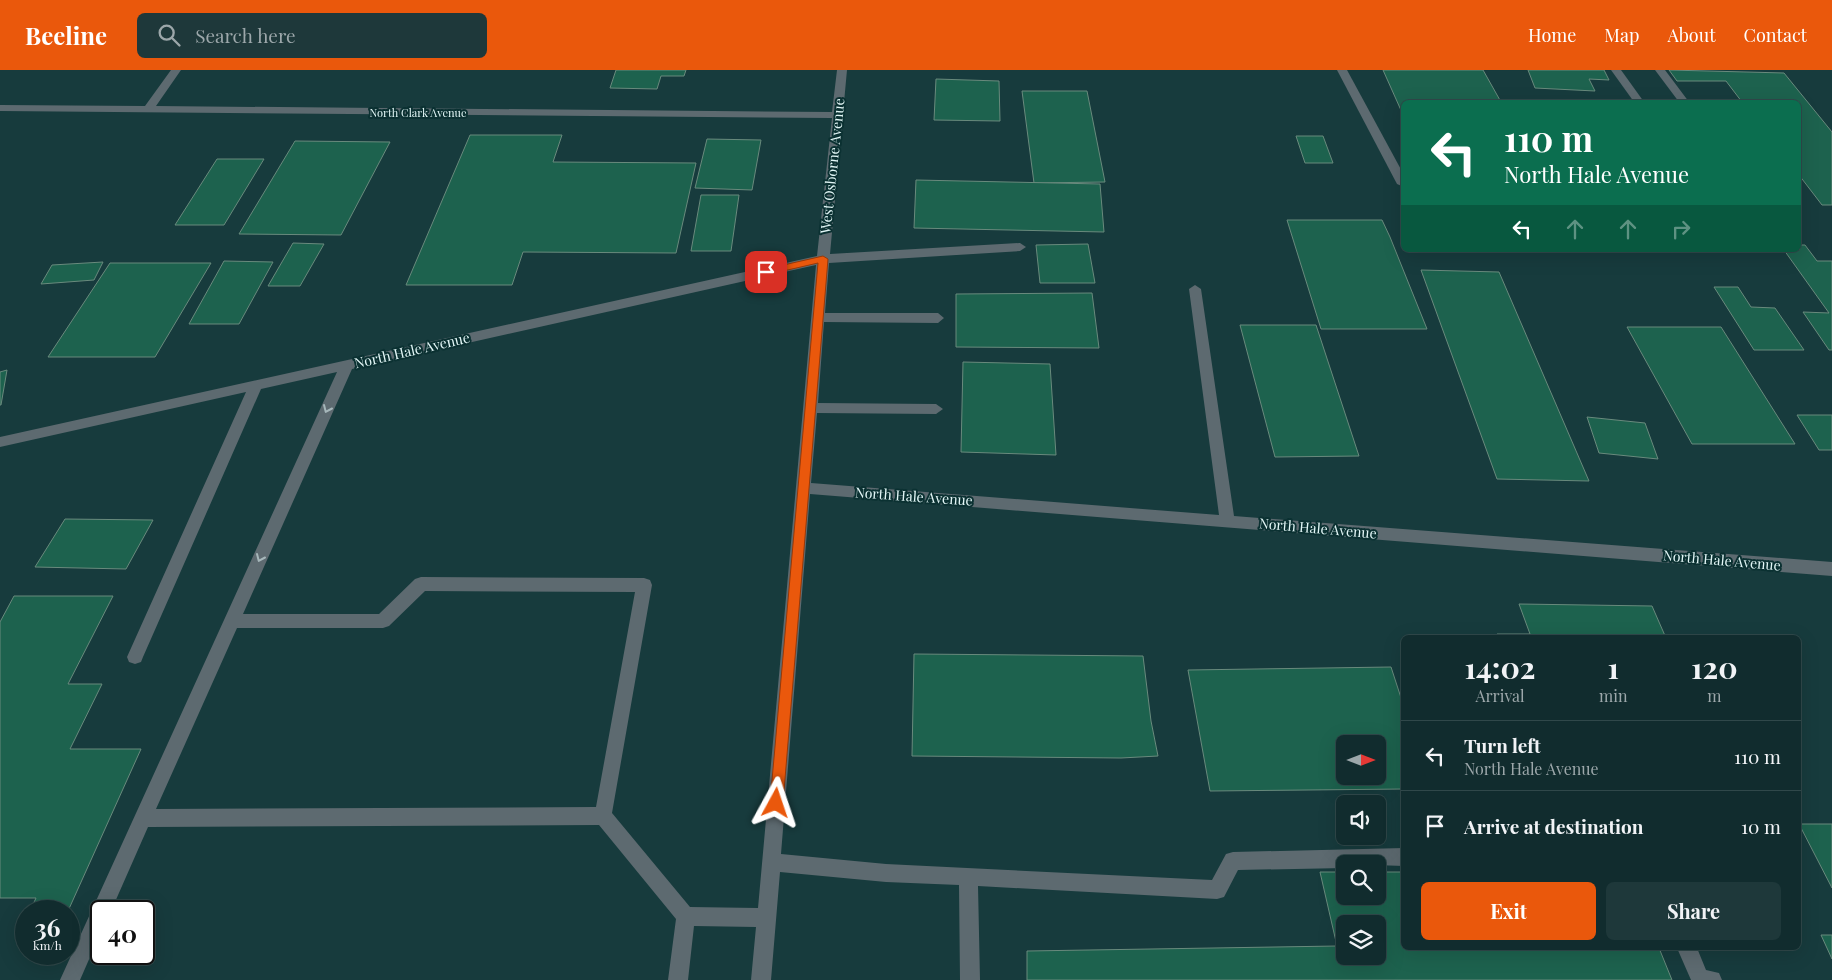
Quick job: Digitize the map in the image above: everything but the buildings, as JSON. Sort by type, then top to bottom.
[{"type":"street","points":[[148,109],[176,70]]},
{"type":"street","name":"West Osborne Avenue","points":[[761,980],[823,259],[842,70]]},
{"type":"street","points":[[1342,70],[1401,180]]},
{"type":"street","points":[[1616,70],[1638,100]]},
{"type":"street","points":[[1660,70],[1682,100]]},
{"type":"street","name":"North Clark Avenue","points":[[0,108],[837,115]]},
{"type":"street","name":"North Hale Avenue","points":[[0,442],[823,259],[1020,247]]},
{"type":"street","points":[[1195,289],[1227,521]]},
{"type":"street","points":[[818,317],[938,318]]},
{"type":"street","points":[[70,980],[347,365]]},
{"type":"street","points":[[135,657],[256,385]]},
{"type":"street","points":[[811,408],[936,409]]},
{"type":"street","name":"North Hale Avenue","points":[[804,488],[1832,569]]},
{"type":"street","points":[[231,622],[384,621],[420,584],[644,585],[603,816],[686,916],[678,980]]},
{"type":"street","points":[[143,818],[603,816]]},
{"type":"street","points":[[771,862],[886,873],[1217,890],[1233,861],[1401,857]]},
{"type":"street","points":[[968,876],[970,980]]},
{"type":"street","points":[[686,916],[767,918]]},
{"type":"street","points":[[1688,950],[1700,979],[1712,980]]},
{"type":"route","points":[[766,272],[823,259],[776,803]]}]
